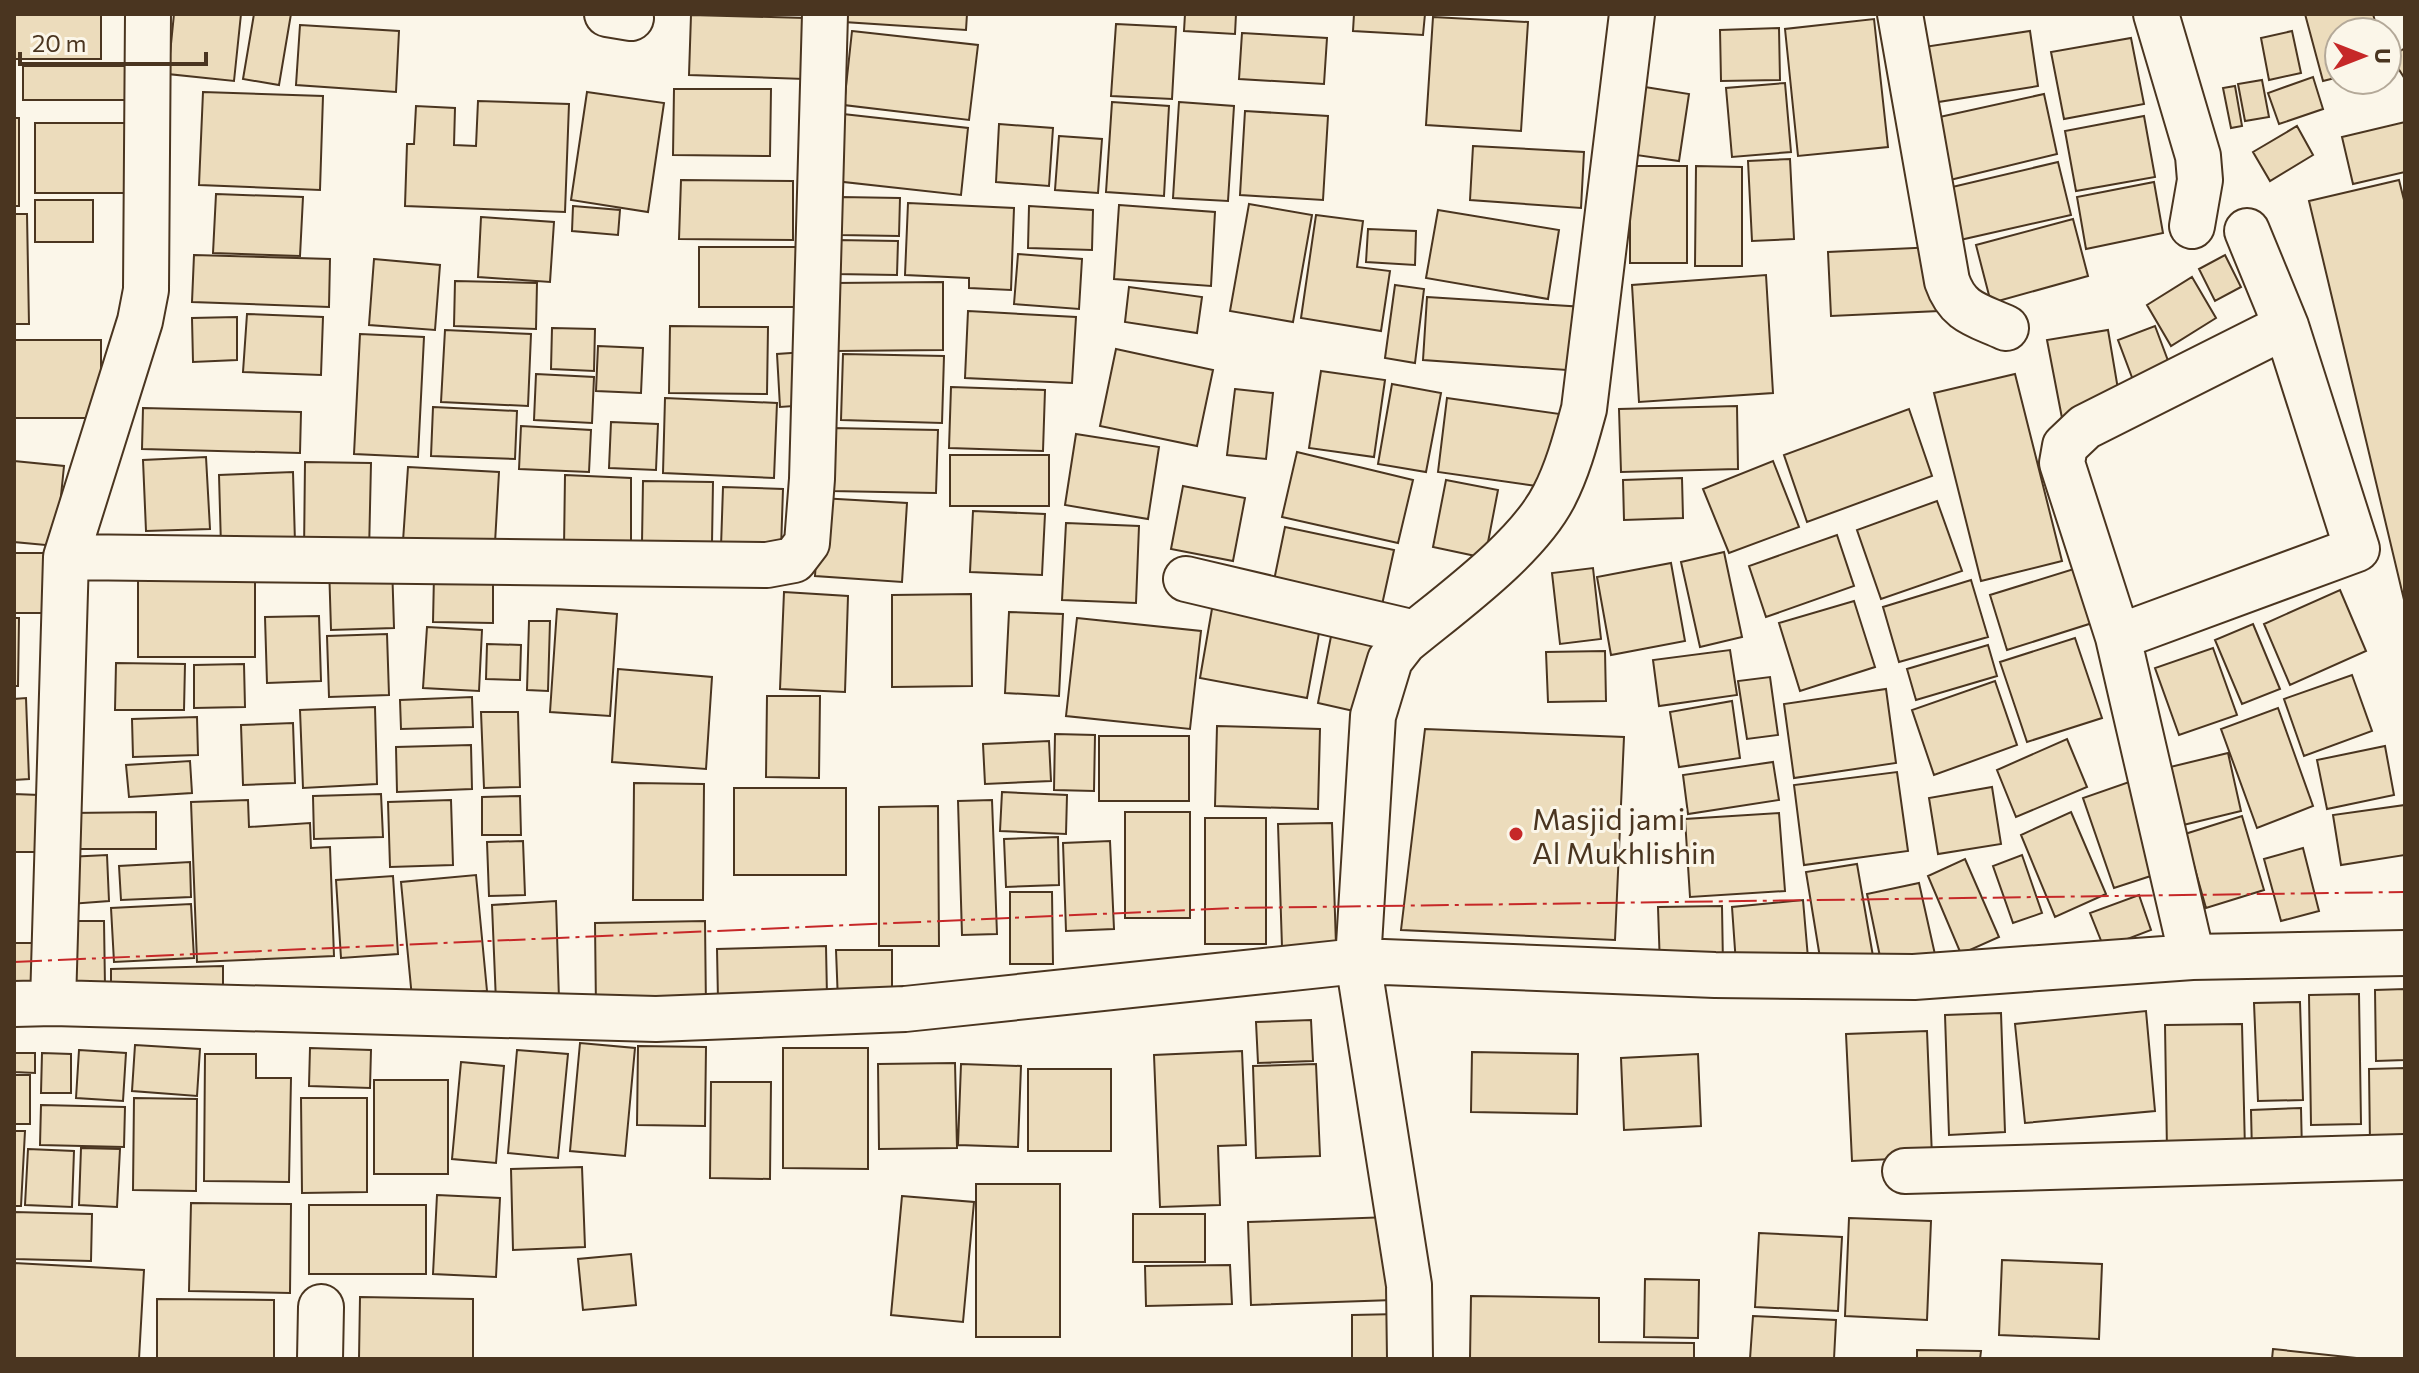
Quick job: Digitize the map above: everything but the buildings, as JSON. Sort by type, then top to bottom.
[{"type":"street","points":[[148,14],[146,290],[140,321],[66,557],[33,1004],[656,1019],[905,1009],[1358,961],[1715,975],[1914,977],[2192,957],[2405,953]]},
{"type":"street","points":[[66,557],[767,565],[794,560],[807,543],[812,479],[825,14]]},
{"type":"street","points":[[1410,1359],[1409,1285],[1358,961],[1373,716],[1390,660],[1404,642],[1524,540],[1554,497],[1572,449],[1584,409],[1632,14]]},
{"type":"street","points":[[1900,14],[1947,281],[1953,298],[1965,310],[2006,328]]},
{"type":"street","points":[[2156,14],[2198,156],[2200,180],[2192,226]]},
{"type":"street","points":[[2118,637],[2357,549],[2286,326],[2247,231]]},
{"type":"street","points":[[2192,957],[2118,637],[2062,463],[2065,446],[2085,427],[2286,326]]},
{"type":"street","points":[[1186,579],[1415,633]]},
{"type":"street","points":[[1905,1171],[2405,1157]]},
{"type":"street","points":[[320,1359],[321,1307]]},
{"type":"power","points":[[14,962],[1235,908],[2405,892]]},
{"type":"place","name":"Masjid jami Al Mukhlishin","points":[[1516,834]]}]
